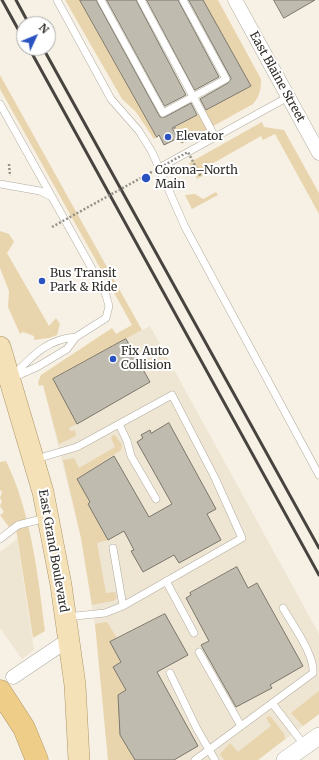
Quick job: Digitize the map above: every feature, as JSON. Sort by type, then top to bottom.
[{"type":"highway","points":[[6,684],[37,760]]},
{"type":"highway","points":[[0,718],[32,760]]},
{"type":"main road","name":"East Grand Boulevard","points":[[0,347],[5,383],[34,459],[48,518],[66,617],[75,685],[79,760]]},
{"type":"street","name":"East Blaine Street","points":[[235,0],[319,153]]},
{"type":"street","points":[[6,684],[68,640]]},
{"type":"street","points":[[297,755],[319,736]]},
{"type":"lane","points":[[57,0],[111,99],[139,131],[159,168],[185,227],[319,475]]},
{"type":"lane","points":[[101,0],[163,113],[226,79],[183,0]]},
{"type":"lane","points":[[141,0],[215,137]]},
{"type":"lane","points":[[159,168],[288,97]]},
{"type":"lane","points":[[0,104],[105,292],[110,306],[108,313],[102,322],[76,337],[67,349],[37,367],[5,383]]},
{"type":"lane","points":[[0,184],[40,190],[52,197]]},
{"type":"lane","points":[[5,383],[33,354],[61,338],[76,337]]},
{"type":"lane","points":[[34,459],[77,447],[172,395],[215,478],[242,538],[123,606],[105,613],[66,617]]},
{"type":"lane","points":[[119,424],[127,441],[130,456],[156,499]]},
{"type":"lane","points":[[0,540],[18,524],[48,518]]},
{"type":"lane","points":[[113,548],[123,606]]},
{"type":"lane","points":[[166,581],[194,633]]},
{"type":"lane","points":[[195,760],[313,673],[310,655],[283,608]]},
{"type":"lane","points":[[199,652],[241,726]]},
{"type":"lane","points":[[170,673],[208,750],[215,760]]},
{"type":"lane","points":[[272,704],[297,755]]},
{"type":"path","points":[[174,127],[201,177]]},
{"type":"path","points":[[52,227],[188,152]]},
{"type":"path","points":[[9,164],[10,176]]},
{"type":"shaded area","points":[[65,0],[80,0],[157,137],[154,139],[136,112],[122,99]]},
{"type":"shaded area","points":[[203,0],[218,0],[261,79],[260,89],[259,95],[253,104],[181,144],[173,128],[251,86]]},
{"type":"shaded area","points":[[0,75],[142,330],[53,379],[77,424],[69,428],[70,431],[75,430],[76,436],[59,444],[43,385],[39,386],[38,382],[41,375],[112,328],[116,334],[132,325],[0,89]]},
{"type":"shaded area","points":[[262,122],[264,127],[284,130],[319,193],[319,214],[275,134],[263,140],[261,136],[203,169],[206,174],[197,179],[189,163]]},
{"type":"shaded area","points":[[216,192],[218,195],[192,209],[185,195],[195,194],[203,199]]},
{"type":"shaded area","points":[[0,231],[9,234],[14,242],[7,253],[49,326],[56,318],[60,324],[57,335],[49,338],[34,340],[34,336],[23,332],[20,334],[8,307],[9,291],[0,268]]},
{"type":"shaded area","points":[[150,326],[319,634],[319,714],[258,760],[108,760],[99,652],[81,538],[43,385]]},
{"type":"shaded area","points":[[115,435],[122,445],[121,450],[77,479],[90,502],[88,504],[108,540],[97,543],[106,593],[115,592],[117,598],[113,601],[92,605],[81,538],[63,460],[74,458],[79,468],[115,447],[111,438]]},
{"type":"shaded area","points":[[6,461],[22,501],[36,566],[45,631],[33,638],[15,523],[9,527],[0,515],[4,512],[0,506],[2,501],[0,498],[2,492],[0,490],[0,462]]},
{"type":"shaded area","points":[[17,539],[34,650],[22,659],[0,628],[0,552]]},
{"type":"shaded area","points":[[107,622],[117,638],[110,642],[121,662],[126,690],[118,695],[120,735],[135,760],[108,760],[95,624]]},
{"type":"shaded area","points":[[319,691],[319,714],[303,726],[291,713]]},
{"type":"shaded area","points":[[268,716],[271,717],[284,734],[285,739],[258,760],[224,760],[220,754],[230,743],[238,752],[271,726],[266,718]]},
{"type":"building","points":[[80,0],[96,0],[160,117],[165,117],[191,103],[197,115],[172,128],[178,138],[164,145],[159,135],[157,137]]},
{"type":"building","points":[[107,0],[136,0],[186,95],[165,106]]},
{"type":"building","points":[[147,0],[178,0],[219,77],[195,90]]},
{"type":"building","points":[[189,0],[203,0],[251,86],[206,110],[200,99],[228,83],[231,79]]},
{"type":"building","points":[[274,0],[315,0],[284,18]]},
{"type":"building","name":"Fix Auto Collision","points":[[126,339],[150,382],[77,424],[53,379]]},
{"type":"building","points":[[169,423],[216,509],[207,514],[221,540],[179,563],[174,555],[143,572],[131,551],[134,550],[124,531],[108,540],[88,504],[90,502],[77,479],[114,456],[149,517],[172,504],[137,442],[143,438],[141,435],[150,430],[151,433]]},
{"type":"building","points":[[237,567],[248,588],[257,583],[303,666],[270,685],[272,688],[236,707],[201,645],[209,641],[186,598],[191,595],[190,593]]},
{"type":"building","points":[[165,614],[188,655],[157,672],[198,746],[174,760],[135,760],[120,735],[118,695],[126,690],[113,667],[121,662],[110,642]]},
{"type":"railway","points":[[2,0],[16,25]]},
{"type":"railway","points":[[16,0],[25,16]]},
{"type":"railway","points":[[33,56],[319,575]]},
{"type":"railway","points":[[47,56],[319,548]]},
{"type":"place","name":"Elevator","points":[[168,137]]},
{"type":"place","name":"Corona–North Main","points":[[146,178]]},
{"type":"place","name":"Bus Transit Park & Ride","points":[[42,281]]},
{"type":"place","name":"Fix Auto Collision","points":[[113,359]]}]
